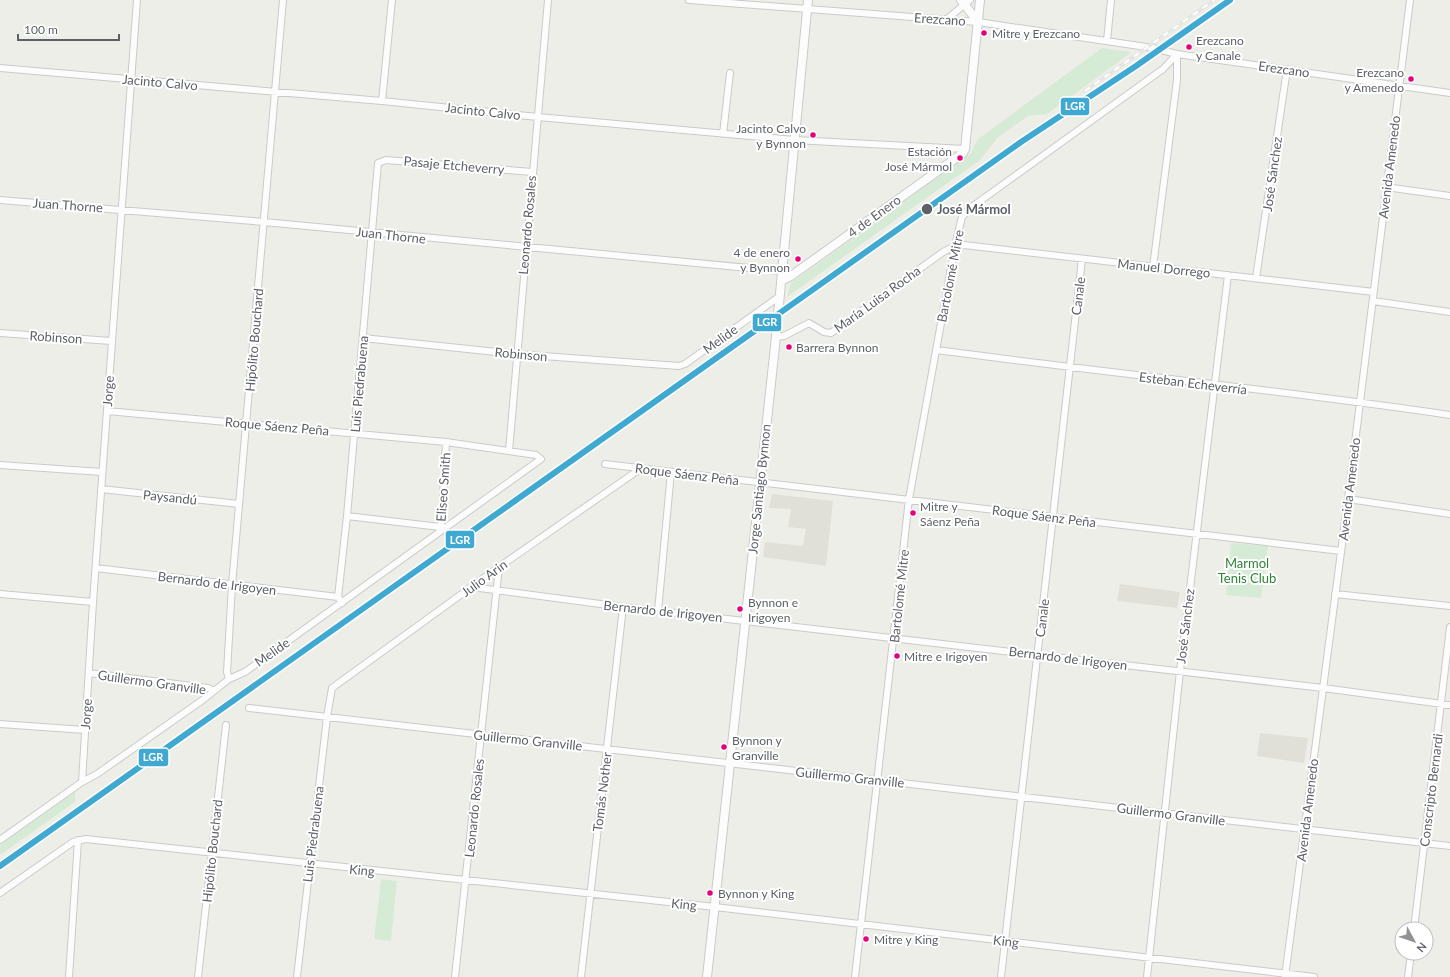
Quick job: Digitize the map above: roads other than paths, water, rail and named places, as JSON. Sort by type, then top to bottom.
[{"type":"street","name":"Jorge","points":[[82,782],[111,341],[137,0]]},
{"type":"street","name":"Hipólito Bouchard","points":[[229,679],[227,672],[232,585],[283,0]]},
{"type":"street","points":[[382,101],[392,0]]},
{"type":"street","name":"Leonardo Rosales","points":[[509,451],[525,248],[548,0]]},
{"type":"street","name":"Erezcano","points":[[689,0],[978,22],[1153,48],[1177,54],[1450,93]]},
{"type":"street","name":"Jorge Santiago Bynnon","points":[[707,977],[776,337],[781,271],[808,0]]},
{"type":"street","points":[[966,149],[980,0]]},
{"type":"street","points":[[1107,41],[1111,0]]},
{"type":"street","name":"Avenida Amenedo","points":[[1285,975],[1348,499],[1398,86],[1410,0]]},
{"type":"street","points":[[947,19],[965,2],[978,22]]},
{"type":"street","points":[[1153,267],[1177,80],[1177,54]]},
{"type":"street","name":"Bartolomé Mitre","points":[[855,977],[909,499],[955,246],[962,217],[969,209],[1163,69],[1177,54]]},
{"type":"street","name":"Jacinto Calvo","points":[[0,68],[275,93],[382,101],[538,117],[794,140],[966,149]]},
{"type":"street","name":"José Sánchez","points":[[1256,278],[1287,70]]},
{"type":"street","points":[[723,134],[730,73]]},
{"type":"street","name":"4 de Enero","points":[[781,281],[791,276],[963,153],[966,149]]},
{"type":"street","name":"Pasaje Etcheverry","points":[[378,163],[386,160],[532,172]]},
{"type":"street","name":"Luis Piedrabuena","points":[[338,597],[347,516],[378,163]]},
{"type":"street","points":[[1386,187],[1450,196]]},
{"type":"street","name":"Juan Thorne","points":[[0,200],[264,222],[525,248],[781,271]]},
{"type":"street","name":"Manuel Dorrego","points":[[955,246],[964,245],[1374,292]]},
{"type":"street","name":"María Luisa Rocha","points":[[776,337],[784,336],[810,323],[824,332],[831,333],[943,252],[955,246]]},
{"type":"street","name":"Canale","points":[[1001,977],[1082,259]]},
{"type":"street","name":"José Sánchez","points":[[1148,977],[1180,671],[1228,275]]},
{"type":"street","name":"Melide","points":[[679,366],[685,364],[780,296]]},
{"type":"street","points":[[1373,301],[1450,312]]},
{"type":"street","name":"Robinson","points":[[0,333],[111,341]]},
{"type":"street","name":"Robinson","points":[[363,338],[516,354],[679,366]]},
{"type":"street","name":"Esteban Echeverría","points":[[937,350],[1070,368],[1360,402],[1450,415]]},
{"type":"street","name":"Roque Sáenz Peña","points":[[107,411],[446,442],[536,455],[541,459]]},
{"type":"street","name":"Eliseo Smith","points":[[440,529],[446,442]]},
{"type":"street","name":"Melide","points":[[0,840],[82,782],[97,774],[229,679],[244,672],[342,603],[440,529],[541,459]]},
{"type":"street","name":"Roque Sáenz Peña","points":[[605,464],[1341,550]]},
{"type":"street","points":[[0,465],[102,472]]},
{"type":"street","name":"Julio Arin","points":[[330,691],[335,684],[640,469]]},
{"type":"street","points":[[658,611],[671,472]]},
{"type":"street","name":"Paysandú","points":[[101,489],[239,504]]},
{"type":"street","points":[[1348,499],[1450,514]]},
{"type":"street","points":[[347,516],[440,529]]},
{"type":"street","name":"Leonardo Rosales","points":[[455,977],[499,567]]},
{"type":"street","name":"Bernardo de Irigoyen","points":[[96,568],[338,597]]},
{"type":"street","name":"Bernardo de Irigoyen","points":[[472,587],[623,607],[1180,671],[1450,705]]},
{"type":"street","points":[[0,594],[93,602]]},
{"type":"street","points":[[1335,594],[1450,606]]},
{"type":"street","points":[[338,597],[342,603]]},
{"type":"street","name":"Tomás Nother","points":[[581,977],[623,607]]},
{"type":"street","name":"Conscripto Bernardi","points":[[1415,921],[1450,627]]},
{"type":"street","name":"Guillermo Granville","points":[[89,673],[208,688],[214,691]]},
{"type":"street","name":"Luis Piedrabuena","points":[[297,977],[330,691]]},
{"type":"street","name":"Guillermo Granville","points":[[249,708],[1450,846]]},
{"type":"street","points":[[0,724],[85,730]]},
{"type":"street","name":"Hipólito Bouchard","points":[[198,977],[226,725]]},
{"type":"street","points":[[0,894],[78,840]]},
{"type":"street","points":[[69,977],[78,840]]},
{"type":"street","name":"King","points":[[78,840],[715,907],[1285,975],[1314,977]]},
{"type":"street","points":[[1408,977],[1410,961]]},
{"type":"railway","points":[[1085,91],[1214,0]]},
{"type":"place","name":"Mitre y Erezcano","points":[[984,33]]},
{"type":"place","name":"Erezcano y Canale","points":[[1189,47]]},
{"type":"place","name":"Erezcano y Amenedo","points":[[1411,79]]},
{"type":"place","name":"Jacinto Calvo y Bynnon","points":[[813,135]]},
{"type":"place","name":"Estación José Mármol","points":[[960,158]]},
{"type":"place","name":"José Mármol","points":[[927,209]]},
{"type":"place","name":"4 de enero y Bynnon","points":[[798,259]]},
{"type":"place","name":"Barrera Bynnon","points":[[789,347]]},
{"type":"place","name":"Mitre y Sáenz Peña","points":[[913,513]]},
{"type":"place","name":"Bynnon e Irigoyen","points":[[740,609]]},
{"type":"place","name":"Mitre e Irigoyen","points":[[897,656]]},
{"type":"place","name":"Bynnon y Granville","points":[[724,747]]},
{"type":"place","name":"Bynnon y King","points":[[710,893]]},
{"type":"place","name":"Mitre y King","points":[[866,939]]},
{"type":"park label","name":"Marmol Tenis Club","points":[[1247,570]]}]
